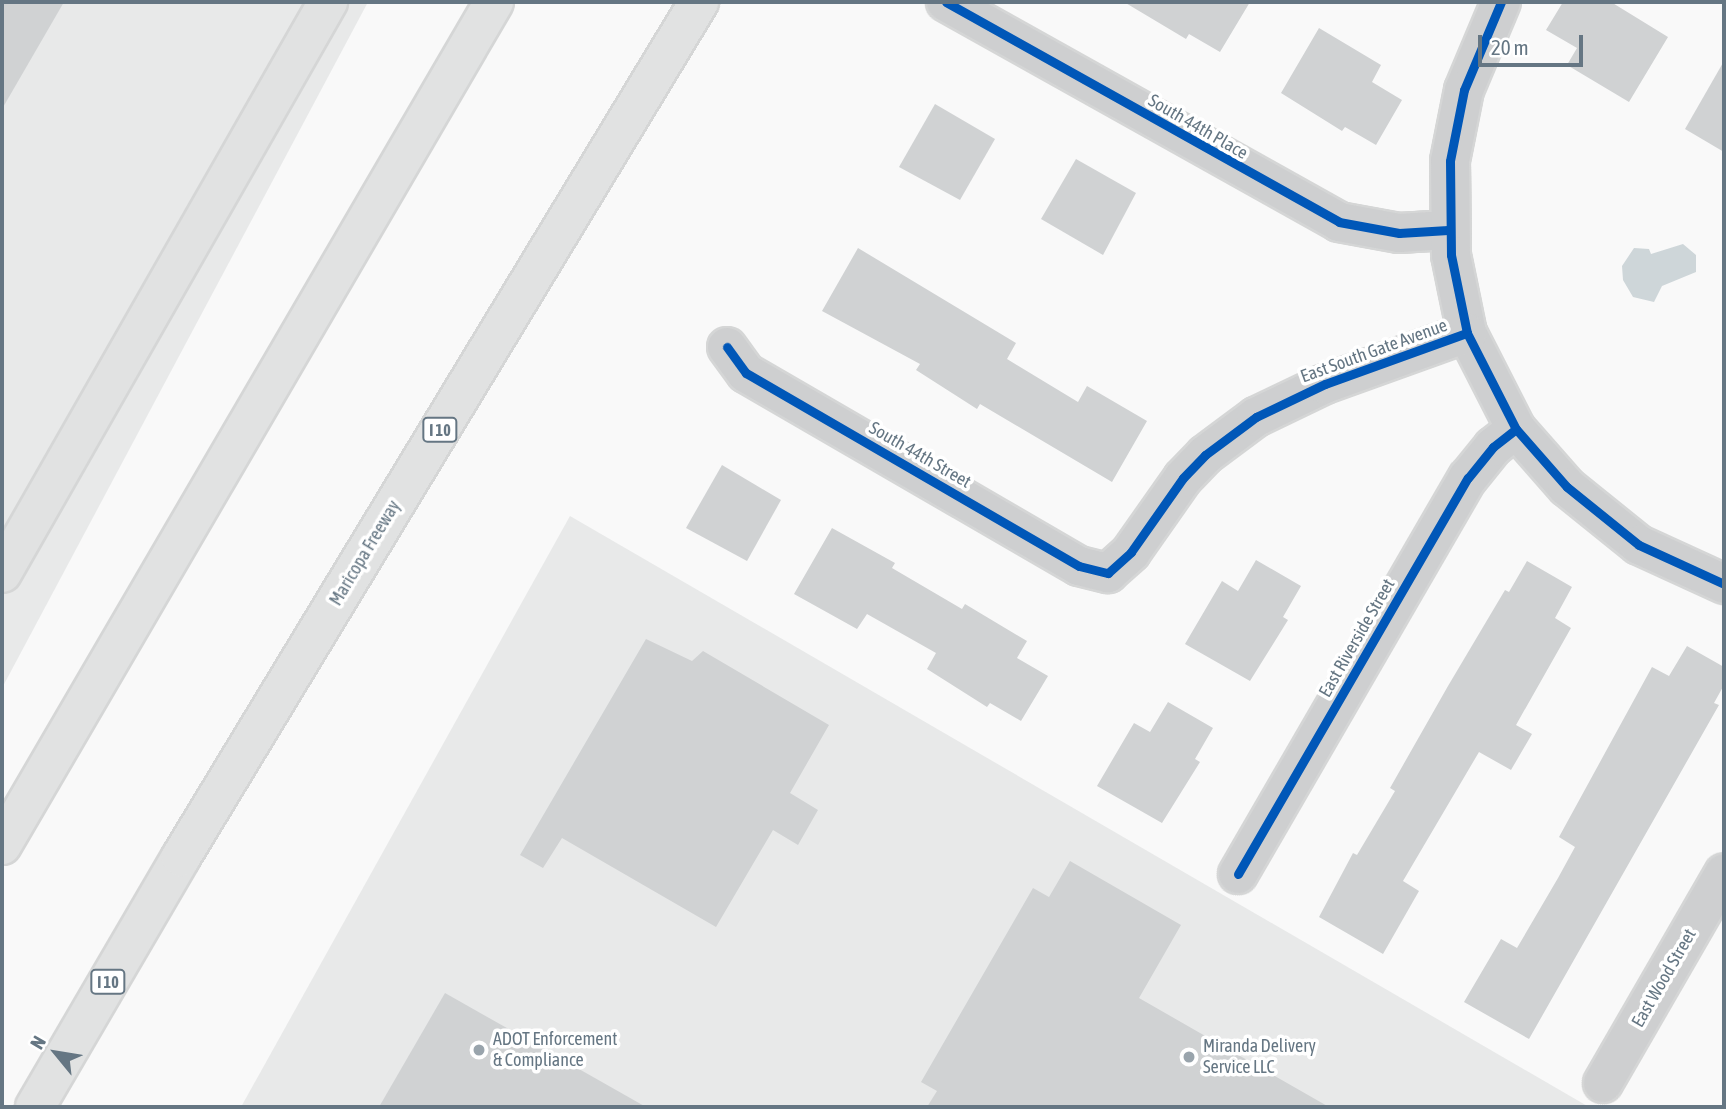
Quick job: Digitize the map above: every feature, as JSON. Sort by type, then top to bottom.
[{"type":"highway","points":[[2,573],[328,2]]},
{"type":"highway","points":[[2,845],[494,2]]},
{"type":"highway","name":"Maricopa Freeway","points":[[35,1107],[181,857],[699,2]]},
{"type":"street","name":"South 44th Place","points":[[946,2],[1339,222],[1398,233],[1448,230]]},
{"type":"street","name":"East South Gate Avenue","points":[[1108,573],[1131,552],[1183,478],[1247,423],[1325,384],[1467,333],[1448,230],[1450,161],[1464,90],[1501,2]]},
{"type":"street","points":[[1467,333],[1516,429],[1567,487],[1615,529],[1663,559],[1724,584]]},
{"type":"street","name":"South 44th Street","points":[[727,347],[746,373],[1079,566],[1108,573]]},
{"type":"street","name":"East Riverside Street","points":[[1238,874],[1468,478],[1493,447],[1516,429]]},
{"type":"street","name":"East Wood Street","points":[[1603,1083],[1724,873]]},
{"type":"shaded area","points":[[2,2],[368,2],[2,688]]},
{"type":"shaded area","points":[[1683,244],[1696,255],[1696,272],[1662,286],[1654,302],[1633,297],[1623,280],[1622,266],[1634,248],[1649,249],[1651,254]]},
{"type":"shaded area","points":[[570,516],[1589,1107],[241,1107]]},
{"type":"building","points":[[2,2],[64,2],[2,109]]},
{"type":"building","points":[[1124,2],[1250,2],[1220,52],[1189,34],[1186,39]]},
{"type":"building","points":[[1563,2],[1611,2],[1668,37],[1629,102],[1567,65],[1577,48],[1546,30]]},
{"type":"building","points":[[1319,28],[1381,65],[1372,82],[1402,100],[1376,145],[1345,127],[1342,131],[1281,93]]},
{"type":"building","points":[[1724,61],[1724,152],[1685,129]]},
{"type":"building","points":[[935,104],[995,139],[960,200],[899,167]]},
{"type":"building","points":[[1076,159],[1136,193],[1103,255],[1041,219]]},
{"type":"building","points":[[858,248],[1016,343],[1007,359],[1078,402],[1087,386],[1147,421],[1112,482],[980,404],[977,409],[916,370],[920,364],[822,311]]},
{"type":"building","points":[[722,465],[781,500],[747,561],[686,528]]},
{"type":"building","points":[[832,528],[895,563],[892,568],[962,609],[965,604],[1027,641],[1017,658],[1048,676],[1021,721],[990,703],[987,707],[927,669],[936,653],[867,614],[857,629],[794,594]]},
{"type":"building","points":[[1256,560],[1301,586],[1283,617],[1288,620],[1250,681],[1185,644],[1222,581],[1238,591]]},
{"type":"building","points":[[1527,561],[1572,587],[1555,618],[1571,628],[1516,725],[1532,734],[1511,770],[1479,752],[1403,881],[1419,891],[1383,954],[1319,917],[1353,853],[1357,855],[1395,791],[1390,788],[1448,686],[1505,590],[1509,592]]},
{"type":"building","points":[[646,639],[692,661],[703,651],[829,725],[790,793],[818,810],[798,845],[773,830],[716,927],[562,838],[543,868],[520,855]]},
{"type":"building","points":[[1687,646],[1724,667],[1724,685],[1714,703],[1719,705],[1529,1039],[1464,1002],[1501,939],[1517,948],[1558,878],[1575,847],[1559,837],[1652,667],[1669,676]]},
{"type":"building","points":[[1168,702],[1213,728],[1195,759],[1200,762],[1162,823],[1097,786],[1134,723],[1150,732]]},
{"type":"building","points":[[1070,861],[1181,925],[1139,998],[1329,1107],[927,1107],[937,1091],[921,1082],[1033,888],[1049,897]]},
{"type":"building","name":"ADOT Enforcement & Compliance","points":[[445,993],[646,1107],[379,1107]]},
{"type":"cycle path","points":[[946,2],[1339,222],[1399,233],[1448,230]]},
{"type":"cycle path","points":[[1501,2],[1464,90],[1450,161],[1451,255],[1467,333],[1516,429],[1567,487],[1639,545],[1724,584]]},
{"type":"cycle path","points":[[727,347],[746,373],[1079,566],[1108,573],[1131,552],[1183,478],[1205,455],[1256,417],[1325,384],[1467,333]]},
{"type":"cycle path","points":[[1238,874],[1468,478],[1493,447],[1516,429]]},
{"type":"place","name":"ADOT Enforcement & Compliance","points":[[479,1050]]},
{"type":"place","name":"Miranda Delivery Service LLC","points":[[1189,1057]]}]
